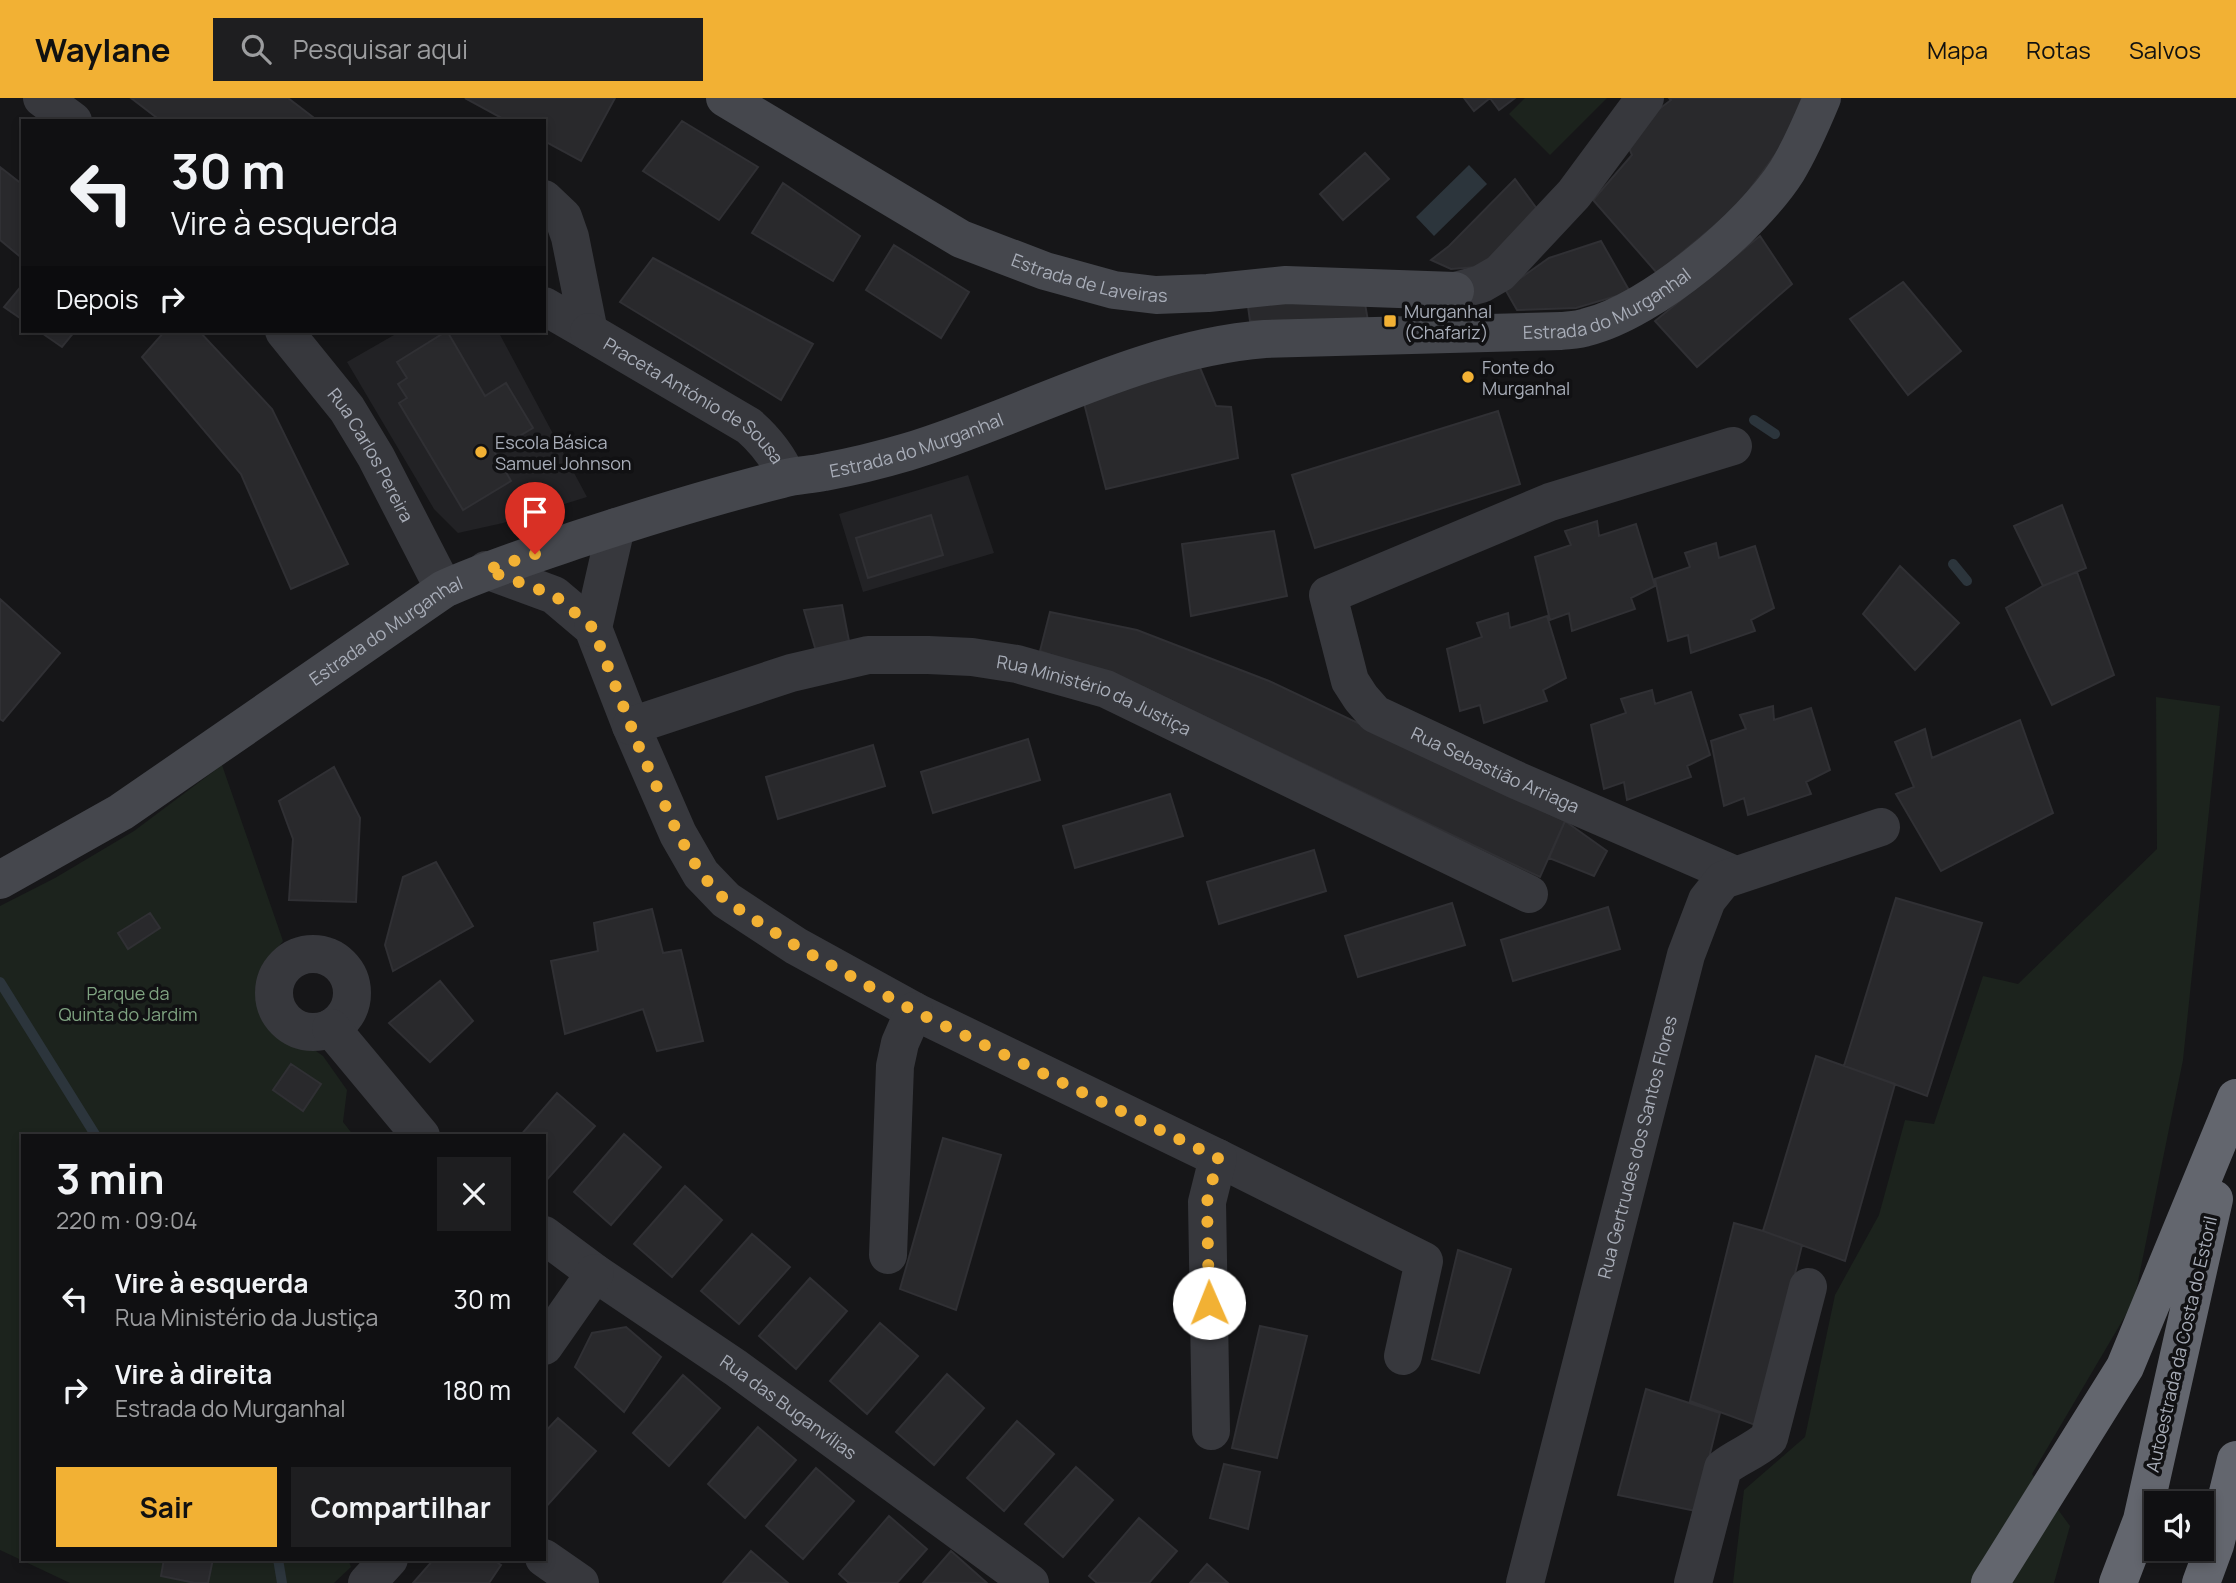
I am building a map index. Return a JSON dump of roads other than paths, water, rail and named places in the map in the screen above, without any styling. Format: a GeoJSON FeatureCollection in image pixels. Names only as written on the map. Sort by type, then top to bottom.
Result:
{"type":"FeatureCollection","features":[{"type":"Feature","properties":{"kind":"highway"},"geometry":{"type":"LineString","coordinates":[[1990,1583],[2125,1367],[2236,1101]]}},
{"type":"Feature","properties":{"kind":"highway","name":"Autoestrada da Costa do Estoril"},"geometry":{"type":"LineString","coordinates":[[2118,1583],[2141,1520],[2236,1101]]}},
{"type":"Feature","properties":{"kind":"highway"},"geometry":{"type":"LineString","coordinates":[[2201,1583],[2215,1545],[2236,1460]]}},
{"type":"Feature","properties":{"kind":"street"},"geometry":{"type":"LineString","coordinates":[[42,98],[70,119]]}},
{"type":"Feature","properties":{"kind":"street","name":"Estrada de Laveiras"},"geometry":{"type":"LineString","coordinates":[[725,98],[961,239],[1045,271],[1114,290],[1157,295],[1286,285],[1455,291]]}},
{"type":"Feature","properties":{"kind":"street"},"geometry":{"type":"LineString","coordinates":[[1458,332],[1455,291],[1481,284],[1500,272],[1574,194],[1645,98]]}},
{"type":"Feature","properties":{"kind":"street","name":"Estrada do Murganhal"},"geometry":{"type":"LineString","coordinates":[[0,880],[121,812],[444,589],[486,570],[703,499],[787,477],[825,472],[907,452],[1106,377],[1230,343],[1265,339],[1526,332],[1588,327],[1629,310],[1686,273],[1751,218],[1787,171],[1822,98]]}},
{"type":"Feature","properties":{"kind":"street","name":"Praceta António de Sousa"},"geometry":{"type":"LineString","coordinates":[[546,201],[564,218],[589,332]]}},
{"type":"Feature","properties":{"kind":"street","name":"Praceta António de Sousa"},"geometry":{"type":"LineString","coordinates":[[546,307],[749,426],[765,440],[779,459],[787,477]]}},
{"type":"Feature","properties":{"kind":"street","name":"Rua Carlos Pereira"},"geometry":{"type":"LineString","coordinates":[[287,333],[347,409],[376,457],[444,589]]}},
{"type":"Feature","properties":{"kind":"street","name":"Rua Sebastião Arriaga"},"geometry":{"type":"LineString","coordinates":[[1733,446],[1550,502],[1328,595],[1350,681],[1376,714],[1514,779],[1735,875]]}},
{"type":"Feature","properties":{"kind":"street"},"geometry":{"type":"LineString","coordinates":[[593,628],[616,527]]}},
{"type":"Feature","properties":{"kind":"street"},"geometry":{"type":"LineString","coordinates":[[486,570],[554,595],[593,628],[631,726],[678,834],[701,874],[726,901],[796,946],[914,1011],[1424,1261],[1403,1356]]}},
{"type":"Feature","properties":{"kind":"street","name":"Rua Ministério da Justiça"},"geometry":{"type":"LineString","coordinates":[[631,726],[791,673],[868,656],[939,656],[1017,664],[1107,689],[1529,894]]}},
{"type":"Feature","properties":{"kind":"street","name":"Rua Gertrudes dos Santos Flores"},"geometry":{"type":"LineString","coordinates":[[1525,1583],[1686,955],[1707,900],[1723,880],[1881,827]]}},
{"type":"Feature","properties":{"kind":"street"},"geometry":{"type":"LineString","coordinates":[[888,1255],[895,1066],[900,1042],[914,1011]]}},
{"type":"Feature","properties":{"kind":"street"},"geometry":{"type":"LineString","coordinates":[[331,1028],[419,1134]]}},
{"type":"Feature","properties":{"kind":"street"},"geometry":{"type":"LineString","coordinates":[[1211,1430],[1207,1202],[1218,1158]]}},
{"type":"Feature","properties":{"kind":"street","name":"Rua das Buganvílias"},"geometry":{"type":"LineString","coordinates":[[546,1236],[595,1273],[736,1368],[1030,1583]]}},
{"type":"Feature","properties":{"kind":"street"},"geometry":{"type":"LineString","coordinates":[[546,1343],[595,1273]]}},
{"type":"Feature","properties":{"kind":"street"},"geometry":{"type":"LineString","coordinates":[[1693,1583],[1723,1468],[1736,1458],[1756,1450],[1769,1438],[1808,1287]]}},
{"type":"Feature","properties":{"kind":"street"},"geometry":{"type":"LineString","coordinates":[[546,1559],[580,1583]]}},
{"type":"Feature","properties":{"kind":"street"},"geometry":{"type":"LineString","coordinates":[[367,1583],[386,1561]]}},
{"type":"Feature","properties":{"kind":"waterway"},"geometry":{"type":"LineString","coordinates":[[1754,420],[1775,434]]}},
{"type":"Feature","properties":{"kind":"waterway"},"geometry":{"type":"LineString","coordinates":[[1953,564],[1967,581]]}},
{"type":"Feature","properties":{"kind":"waterway"},"geometry":{"type":"LineString","coordinates":[[0,982],[95,1134]]}},
{"type":"Feature","properties":{"kind":"waterway"},"geometry":{"type":"LineString","coordinates":[[278,1561],[282,1583]]}},
{"type":"Feature","properties":{"kind":"place","name":"Murganhal (Chafariz)"},"geometry":{"type":"Point","coordinates":[1390,321]}},
{"type":"Feature","properties":{"kind":"place","name":"Fonte do Murganhal"},"geometry":{"type":"Point","coordinates":[1468,377]}},
{"type":"Feature","properties":{"kind":"place","name":"Escola Básica Samuel Johnson"},"geometry":{"type":"Point","coordinates":[481,452]}},
{"type":"Feature","properties":{"kind":"park label","name":"Parque da Quinta do Jardim"},"geometry":{"type":"Point","coordinates":[128,1003]}}]}
